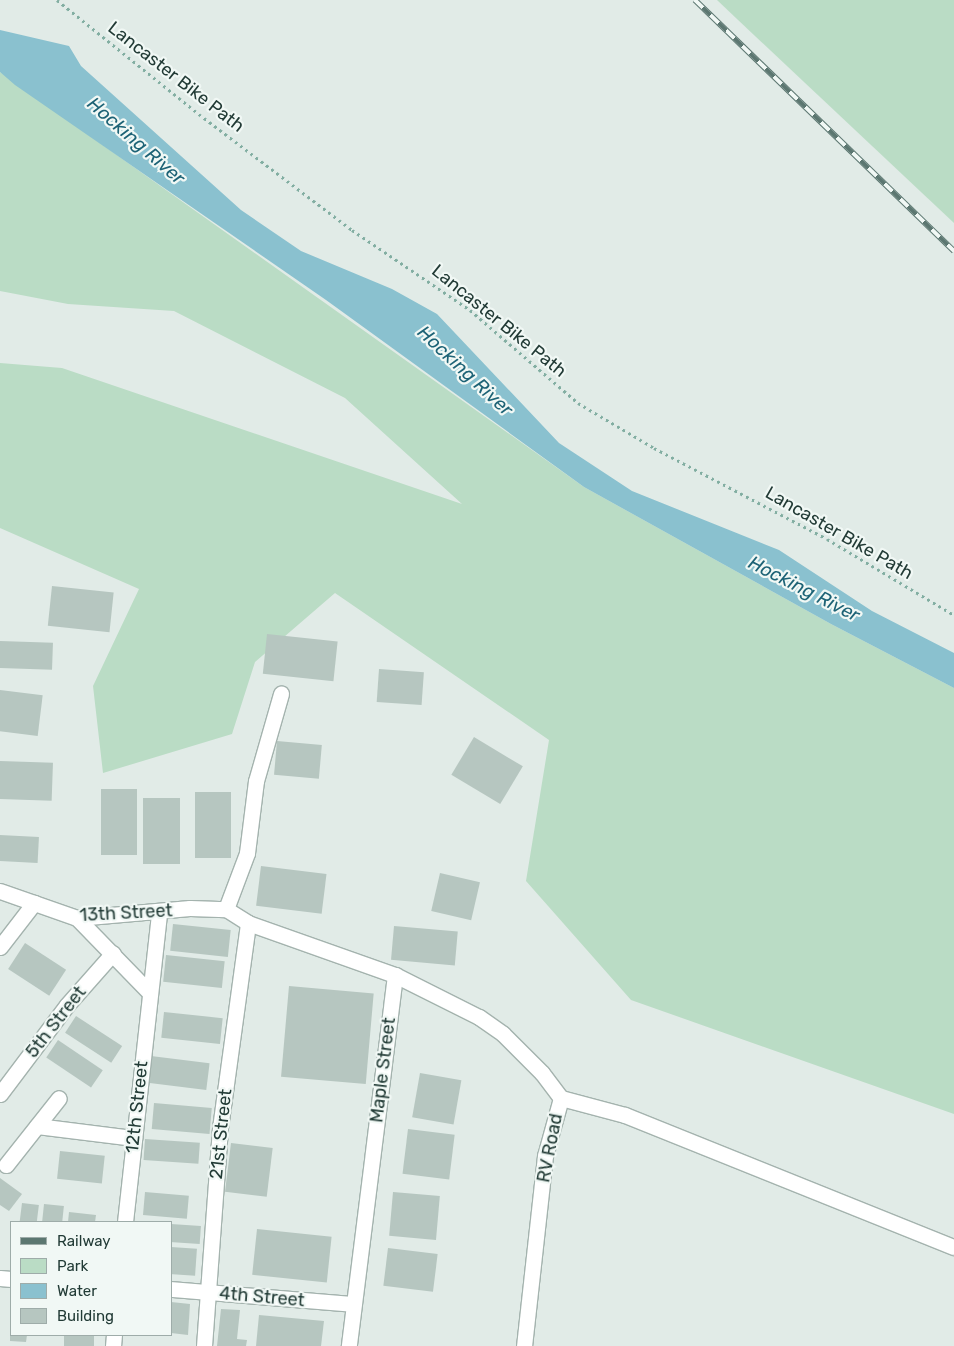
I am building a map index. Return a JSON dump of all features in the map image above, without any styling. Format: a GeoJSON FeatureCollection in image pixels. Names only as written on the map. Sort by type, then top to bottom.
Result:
{"type":"FeatureCollection","features":[{"type":"Feature","properties":{"kind":"lane"},"geometry":{"type":"LineString","coordinates":[[281,694],[256,781],[247,853],[226,909],[248,923],[395,976]]}},
{"type":"Feature","properties":{"kind":"lane","name":"13th Street"},"geometry":{"type":"LineString","coordinates":[[0,891],[77,918],[159,913],[190,908],[226,909]]}},
{"type":"Feature","properties":{"kind":"lane"},"geometry":{"type":"LineString","coordinates":[[0,947],[34,903]]}},
{"type":"Feature","properties":{"kind":"lane","name":"12th Street"},"geometry":{"type":"LineString","coordinates":[[125,1221],[159,913]]}},
{"type":"Feature","properties":{"kind":"lane"},"geometry":{"type":"LineString","coordinates":[[77,918],[149,992]]}},
{"type":"Feature","properties":{"kind":"lane","name":"21st Street"},"geometry":{"type":"LineString","coordinates":[[204,1346],[220,1128],[248,923]]}},
{"type":"Feature","properties":{"kind":"lane","name":"5th Street"},"geometry":{"type":"LineString","coordinates":[[0,1094],[67,1005],[113,953]]}},
{"type":"Feature","properties":{"kind":"lane","name":"RV Road"},"geometry":{"type":"LineString","coordinates":[[395,976],[479,1017],[503,1034],[536,1066],[561,1098],[546,1156],[524,1346]]}},
{"type":"Feature","properties":{"kind":"lane","name":"Maple Street"},"geometry":{"type":"LineString","coordinates":[[349,1346],[395,976]]}},
{"type":"Feature","properties":{"kind":"lane"},"geometry":{"type":"LineString","coordinates":[[6,1165],[59,1098]]}},
{"type":"Feature","properties":{"kind":"lane"},"geometry":{"type":"LineString","coordinates":[[561,1098],[625,1115],[954,1247]]}},
{"type":"Feature","properties":{"kind":"lane"},"geometry":{"type":"LineString","coordinates":[[38,1126],[134,1138]]}},
{"type":"Feature","properties":{"kind":"lane","name":"4th Street"},"geometry":{"type":"LineString","coordinates":[[172,1290],[353,1304]]}},
{"type":"Feature","properties":{"kind":"path","name":"Lancaster Bike Path"},"geometry":{"type":"LineString","coordinates":[[57,0],[204,118],[329,212],[470,310],[578,403],[654,448],[828,539],[954,615]]}},
{"type":"Feature","properties":{"kind":"green space"},"geometry":{"type":"Polygon","coordinates":[[[717,0],[954,0],[954,223],[737,19],[717,0]]]}},
{"type":"Feature","properties":{"kind":"green space"},"geometry":{"type":"Polygon","coordinates":[[[0,72],[584,487],[831,624],[954,688],[954,1114],[631,1000],[526,881],[549,740],[335,593],[255,662],[232,734],[103,773],[93,686],[139,589],[0,528],[0,363],[62,368],[462,504],[345,398],[174,311],[68,304],[0,291],[0,72]]]}},
{"type":"Feature","properties":{"kind":"water","name":"Hocking River"},"geometry":{"type":"Polygon","coordinates":[[[0,30],[69,46],[81,66],[241,210],[301,251],[392,289],[437,314],[559,443],[632,491],[779,550],[872,611],[954,653],[954,688],[831,624],[584,487],[326,300],[15,85],[0,72],[0,30]]]}},
{"type":"Feature","properties":{"kind":"building"},"geometry":{"type":"Polygon","coordinates":[[[52,586],[114,592],[109,632],[48,626],[52,586]]]}},
{"type":"Feature","properties":{"kind":"building"},"geometry":{"type":"Polygon","coordinates":[[[267,634],[338,641],[333,681],[263,674],[267,634]]]}},
{"type":"Feature","properties":{"kind":"building"},"geometry":{"type":"Polygon","coordinates":[[[0,641],[53,643],[52,670],[0,668],[0,641]]]}},
{"type":"Feature","properties":{"kind":"building"},"geometry":{"type":"Polygon","coordinates":[[[379,669],[424,672],[422,705],[377,702],[379,669]]]}},
{"type":"Feature","properties":{"kind":"building"},"geometry":{"type":"Polygon","coordinates":[[[0,690],[43,695],[38,736],[0,731],[0,690]]]}},
{"type":"Feature","properties":{"kind":"building"},"geometry":{"type":"Polygon","coordinates":[[[474,737],[523,766],[500,804],[451,775],[474,737]]]}},
{"type":"Feature","properties":{"kind":"building"},"geometry":{"type":"Polygon","coordinates":[[[277,741],[322,745],[319,779],[274,775],[277,741]]]}},
{"type":"Feature","properties":{"kind":"building"},"geometry":{"type":"Polygon","coordinates":[[[0,761],[53,763],[52,801],[0,799],[0,761]]]}},
{"type":"Feature","properties":{"kind":"building"},"geometry":{"type":"Polygon","coordinates":[[[101,789],[137,789],[137,855],[101,855],[101,789]]]}},
{"type":"Feature","properties":{"kind":"building"},"geometry":{"type":"Polygon","coordinates":[[[195,792],[231,792],[231,858],[195,858],[195,792]]]}},
{"type":"Feature","properties":{"kind":"building"},"geometry":{"type":"Polygon","coordinates":[[[143,798],[180,798],[180,864],[143,864],[143,798]]]}},
{"type":"Feature","properties":{"kind":"building"},"geometry":{"type":"Polygon","coordinates":[[[0,835],[39,837],[38,863],[0,861],[0,835]]]}},
{"type":"Feature","properties":{"kind":"building"},"geometry":{"type":"Polygon","coordinates":[[[261,866],[327,874],[322,914],[256,906],[261,866]]]}},
{"type":"Feature","properties":{"kind":"building"},"geometry":{"type":"Polygon","coordinates":[[[440,873],[480,882],[471,920],[431,911],[440,873]]]}},
{"type":"Feature","properties":{"kind":"building"},"geometry":{"type":"Polygon","coordinates":[[[173,924],[231,930],[228,957],[170,951],[173,924]]]}},
{"type":"Feature","properties":{"kind":"building"},"geometry":{"type":"Polygon","coordinates":[[[394,926],[458,932],[455,965],[391,960],[394,926]]]}},
{"type":"Feature","properties":{"kind":"building"},"geometry":{"type":"Polygon","coordinates":[[[25,943],[66,970],[49,996],[8,969],[25,943]]]}},
{"type":"Feature","properties":{"kind":"building"},"geometry":{"type":"Polygon","coordinates":[[[166,955],[225,961],[222,988],[163,982],[166,955]]]}},
{"type":"Feature","properties":{"kind":"building"},"geometry":{"type":"Polygon","coordinates":[[[289,986],[374,993],[366,1084],[281,1077],[289,986]]]}},
{"type":"Feature","properties":{"kind":"building"},"geometry":{"type":"Polygon","coordinates":[[[164,1012],[223,1018],[220,1044],[161,1038],[164,1012]]]}},
{"type":"Feature","properties":{"kind":"building"},"geometry":{"type":"Polygon","coordinates":[[[76,1016],[122,1046],[111,1063],[65,1033],[76,1016]]]}},
{"type":"Feature","properties":{"kind":"building"},"geometry":{"type":"Polygon","coordinates":[[[58,1040],[103,1070],[91,1088],[46,1057],[58,1040]]]}},
{"type":"Feature","properties":{"kind":"building"},"geometry":{"type":"Polygon","coordinates":[[[151,1056],[210,1063],[206,1090],[148,1083],[151,1056]]]}},
{"type":"Feature","properties":{"kind":"building"},"geometry":{"type":"Polygon","coordinates":[[[420,1073],[461,1080],[454,1125],[412,1117],[420,1073]]]}},
{"type":"Feature","properties":{"kind":"building"},"geometry":{"type":"Polygon","coordinates":[[[154,1103],[212,1108],[210,1134],[152,1129],[154,1103]]]}},
{"type":"Feature","properties":{"kind":"building"},"geometry":{"type":"Polygon","coordinates":[[[408,1129],[455,1135],[449,1179],[403,1174],[408,1129]]]}},
{"type":"Feature","properties":{"kind":"building"},"geometry":{"type":"Polygon","coordinates":[[[145,1139],[200,1143],[198,1164],[144,1160],[145,1139]]]}},
{"type":"Feature","properties":{"kind":"building"},"geometry":{"type":"Polygon","coordinates":[[[231,1143],[273,1148],[267,1197],[225,1192],[231,1143]]]}},
{"type":"Feature","properties":{"kind":"building"},"geometry":{"type":"Polygon","coordinates":[[[60,1151],[105,1156],[102,1184],[57,1179],[60,1151]]]}},
{"type":"Feature","properties":{"kind":"building"},"geometry":{"type":"Polygon","coordinates":[[[0,1178],[22,1194],[9,1211],[0,1205],[0,1178]]]}},
{"type":"Feature","properties":{"kind":"building"},"geometry":{"type":"Polygon","coordinates":[[[145,1192],[189,1196],[187,1219],[143,1215],[145,1192]]]}},
{"type":"Feature","properties":{"kind":"building"},"geometry":{"type":"Polygon","coordinates":[[[393,1192],[440,1196],[436,1240],[389,1236],[393,1192]]]}},
{"type":"Feature","properties":{"kind":"building"},"geometry":{"type":"Polygon","coordinates":[[[22,1203],[39,1205],[37,1221],[20,1221],[22,1203]]]}},
{"type":"Feature","properties":{"kind":"building"},"geometry":{"type":"Polygon","coordinates":[[[44,1204],[64,1206],[62,1221],[42,1221],[44,1204]]]}},
{"type":"Feature","properties":{"kind":"building"},"geometry":{"type":"Polygon","coordinates":[[[69,1212],[96,1215],[95,1221],[68,1221],[69,1212]]]}},
{"type":"Feature","properties":{"kind":"building"},"geometry":{"type":"Polygon","coordinates":[[[172,1224],[201,1226],[200,1244],[172,1242],[172,1224]]]}},
{"type":"Feature","properties":{"kind":"building"},"geometry":{"type":"Polygon","coordinates":[[[257,1229],[332,1237],[327,1283],[252,1275],[257,1229]]]}},
{"type":"Feature","properties":{"kind":"building"},"geometry":{"type":"Polygon","coordinates":[[[172,1247],[197,1249],[195,1276],[172,1274],[172,1247]]]}},
{"type":"Feature","properties":{"kind":"building"},"geometry":{"type":"Polygon","coordinates":[[[388,1248],[438,1254],[433,1292],[383,1286],[388,1248]]]}},
{"type":"Feature","properties":{"kind":"building"},"geometry":{"type":"Polygon","coordinates":[[[172,1302],[190,1304],[188,1335],[172,1333],[172,1302]]]}},
{"type":"Feature","properties":{"kind":"building"},"geometry":{"type":"Polygon","coordinates":[[[221,1309],[240,1310],[237,1339],[247,1340],[246,1346],[217,1346],[221,1309]]]}},
{"type":"Feature","properties":{"kind":"building"},"geometry":{"type":"Polygon","coordinates":[[[259,1315],[324,1321],[321,1346],[256,1346],[259,1315]]]}},
{"type":"Feature","properties":{"kind":"building"},"geometry":{"type":"Polygon","coordinates":[[[10,1336],[27,1336],[26,1342],[10,1341],[10,1336]]]}},
{"type":"Feature","properties":{"kind":"building"},"geometry":{"type":"Polygon","coordinates":[[[64,1336],[94,1336],[94,1346],[64,1346],[64,1336]]]}},
{"type":"Feature","properties":{"kind":"railway"},"geometry":{"type":"LineString","coordinates":[[695,0],[954,251]]}}]}
